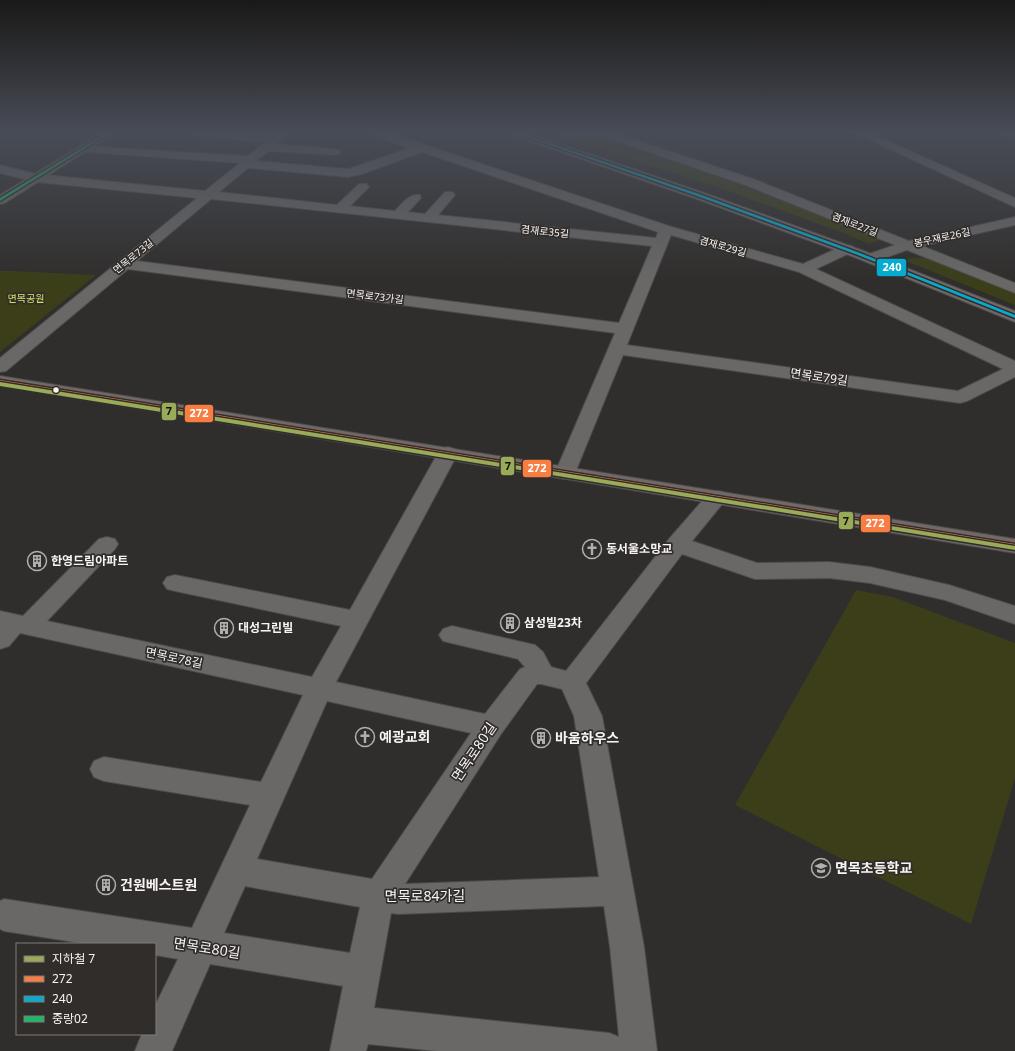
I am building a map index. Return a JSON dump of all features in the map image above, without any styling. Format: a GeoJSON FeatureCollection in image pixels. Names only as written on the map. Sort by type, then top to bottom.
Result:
{"type":"FeatureCollection","features":[{"type":"Feature","properties":{"kind":"main road"},"geometry":{"type":"LineString","coordinates":[[0,200],[29,182]]}},
{"type":"Feature","properties":{"kind":"main road"},"geometry":{"type":"LineString","coordinates":[[659,182],[871,258],[1015,317]]}},
{"type":"Feature","properties":{"kind":"main road"},"geometry":{"type":"LineString","coordinates":[[0,381],[1015,546]]}},
{"type":"Feature","properties":{"kind":"street","name":"겸재로35길"},"geometry":{"type":"LineString","coordinates":[[77,182],[429,218],[664,236]]}},
{"type":"Feature","properties":{"kind":"street","name":"면목로73길"},"geometry":{"type":"LineString","coordinates":[[0,367],[224,182]]}},
{"type":"Feature","properties":{"kind":"street","name":"겸재로29길"},"geometry":{"type":"LineString","coordinates":[[521,182],[664,236],[804,269],[1015,369]]}},
{"type":"Feature","properties":{"kind":"street"},"geometry":{"type":"LineString","coordinates":[[553,182],[650,214]]}},
{"type":"Feature","properties":{"kind":"street","name":"겸재로27길"},"geometry":{"type":"LineString","coordinates":[[749,182],[1015,288]]}},
{"type":"Feature","properties":{"kind":"street"},"geometry":{"type":"LineString","coordinates":[[968,182],[1015,203]]}},
{"type":"Feature","properties":{"kind":"street"},"geometry":{"type":"LineString","coordinates":[[340,209],[363,187]]}},
{"type":"Feature","properties":{"kind":"street"},"geometry":{"type":"LineString","coordinates":[[429,218],[449,195]]}},
{"type":"Feature","properties":{"kind":"street"},"geometry":{"type":"LineString","coordinates":[[398,215],[415,198]]}},
{"type":"Feature","properties":{"kind":"street","name":"봉우재로26길"},"geometry":{"type":"LineString","coordinates":[[871,258],[908,245],[1015,221]]}},
{"type":"Feature","properties":{"kind":"street"},"geometry":{"type":"LineString","coordinates":[[565,473],[664,236]]}},
{"type":"Feature","properties":{"kind":"street"},"geometry":{"type":"LineString","coordinates":[[804,269],[847,249]]}},
{"type":"Feature","properties":{"kind":"street","name":"면목로73가길"},"geometry":{"type":"LineString","coordinates":[[124,264],[626,329]]}},
{"type":"Feature","properties":{"kind":"street","name":"면목로79길"},"geometry":{"type":"LineString","coordinates":[[617,349],[960,397],[1015,369]]}},
{"type":"Feature","properties":{"kind":"street"},"geometry":{"type":"LineString","coordinates":[[153,1051],[318,689],[448,453]]}},
{"type":"Feature","properties":{"kind":"street"},"geometry":{"type":"LineString","coordinates":[[572,682],[677,544],[717,497]]}},
{"type":"Feature","properties":{"kind":"street","name":"면목로78길"},"geometry":{"type":"LineString","coordinates":[[11,627],[107,544]]}},
{"type":"Feature","properties":{"kind":"street"},"geometry":{"type":"LineString","coordinates":[[677,544],[755,571],[829,570],[870,575],[950,593],[1015,615]]}},
{"type":"Feature","properties":{"kind":"street"},"geometry":{"type":"LineString","coordinates":[[175,583],[356,620]]}},
{"type":"Feature","properties":{"kind":"street","name":"면목로78길"},"geometry":{"type":"LineString","coordinates":[[11,627],[318,689],[491,726]]}},
{"type":"Feature","properties":{"kind":"street"},"geometry":{"type":"LineString","coordinates":[[452,635],[526,652],[534,660],[541,674],[572,682]]}},
{"type":"Feature","properties":{"kind":"street","name":"면목로80길"},"geometry":{"type":"LineString","coordinates":[[351,1038],[377,903],[380,896],[491,726],[525,679],[532,674],[541,674]]}},
{"type":"Feature","properties":{"kind":"street"},"geometry":{"type":"LineString","coordinates":[[572,682],[588,716],[630,964],[639,1051]]}},
{"type":"Feature","properties":{"kind":"street"},"geometry":{"type":"LineString","coordinates":[[104,769],[270,796]]}},
{"type":"Feature","properties":{"kind":"street","name":"면목로84가길"},"geometry":{"type":"LineString","coordinates":[[235,870],[380,896],[409,899],[617,892]]}},
{"type":"Feature","properties":{"kind":"street","name":"면목로80길"},"geometry":{"type":"LineString","coordinates":[[4,915],[364,972]]}},
{"type":"Feature","properties":{"kind":"street"},"geometry":{"type":"LineString","coordinates":[[351,1038],[609,1051]]}},
{"type":"Feature","properties":{"kind":"green space"},"geometry":{"type":"Polygon","coordinates":[[[701,182],[732,182],[882,239],[869,244],[846,234],[701,182]]]}},
{"type":"Feature","properties":{"kind":"green space"},"geometry":{"type":"Polygon","coordinates":[[[931,257],[1015,292],[1015,305],[901,259],[931,257]]]}},
{"type":"Feature","properties":{"kind":"green space","name":"면목공원"},"geometry":{"type":"Polygon","coordinates":[[[0,271],[12,271],[96,275],[0,352],[0,271]]]}},
{"type":"Feature","properties":{"kind":"green space"},"geometry":{"type":"Polygon","coordinates":[[[856,590],[893,597],[1015,643],[1015,778],[971,924],[735,805],[856,590]]]}},
{"type":"Feature","properties":{"kind":"metro line","name":"7"},"geometry":{"type":"LineString","coordinates":[[0,384],[1015,548]]}},
{"type":"Feature","properties":{"kind":"transit line","name":"중랑02"},"geometry":{"type":"LineString","coordinates":[[0,200],[29,182]]}},
{"type":"Feature","properties":{"kind":"transit line","name":"240"},"geometry":{"type":"LineString","coordinates":[[660,182],[859,254],[1015,317]]}},
{"type":"Feature","properties":{"kind":"transit line","name":"272"},"geometry":{"type":"LineString","coordinates":[[0,381],[1015,546]]}},
{"type":"Feature","properties":{"kind":"place","name":"동서울소망교"},"geometry":{"type":"Point","coordinates":[592,549]}},
{"type":"Feature","properties":{"kind":"place","name":"한영드림아파트"},"geometry":{"type":"Point","coordinates":[37,561]}},
{"type":"Feature","properties":{"kind":"place","name":"삼성빌23차"},"geometry":{"type":"Point","coordinates":[510,623]}},
{"type":"Feature","properties":{"kind":"place","name":"대성그린빌"},"geometry":{"type":"Point","coordinates":[224,628]}},
{"type":"Feature","properties":{"kind":"place","name":"예광교회"},"geometry":{"type":"Point","coordinates":[365,737]}},
{"type":"Feature","properties":{"kind":"place","name":"바움하우스"},"geometry":{"type":"Point","coordinates":[541,738]}},
{"type":"Feature","properties":{"kind":"place","name":"면목초등학교"},"geometry":{"type":"Point","coordinates":[821,868]}},
{"type":"Feature","properties":{"kind":"place","name":"건원베스트원"},"geometry":{"type":"Point","coordinates":[106,885]}}]}
